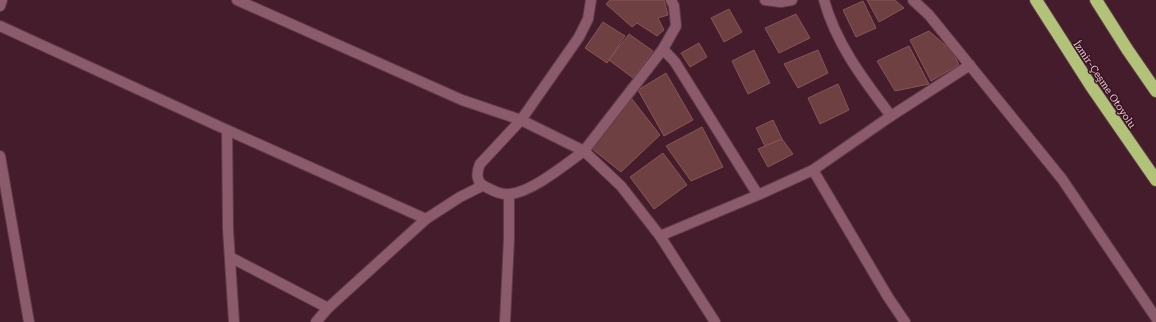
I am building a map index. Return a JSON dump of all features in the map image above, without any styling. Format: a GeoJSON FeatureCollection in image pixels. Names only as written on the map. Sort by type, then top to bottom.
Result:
{"type":"FeatureCollection","features":[{"type":"Feature","properties":{"kind":"highway","name":"İzmir-Çeşme Otoyolu"},"geometry":{"type":"LineString","coordinates":[[1036,0],[1091,86],[1156,180]]}},
{"type":"Feature","properties":{"kind":"highway"},"geometry":{"type":"LineString","coordinates":[[1096,0],[1156,91]]}},
{"type":"Feature","properties":{"kind":"street"},"geometry":{"type":"LineString","coordinates":[[0,6],[2,0]]}},
{"type":"Feature","properties":{"kind":"street"},"geometry":{"type":"LineString","coordinates":[[238,0],[462,100],[522,120],[584,151],[621,186],[660,236],[710,320]]}},
{"type":"Feature","properties":{"kind":"street"},"geometry":{"type":"LineString","coordinates":[[591,0],[588,19],[579,37],[522,120],[480,164],[477,176],[482,186],[499,194],[509,195],[520,192],[533,186],[584,151],[663,49],[676,26],[674,6],[671,0]]}},
{"type":"Feature","properties":{"kind":"street"},"geometry":{"type":"LineString","coordinates":[[766,0],[781,2],[792,0]]}},
{"type":"Feature","properties":{"kind":"street"},"geometry":{"type":"LineString","coordinates":[[824,0],[842,45],[856,68],[891,116]]}},
{"type":"Feature","properties":{"kind":"street"},"geometry":{"type":"LineString","coordinates":[[914,0],[929,15],[1062,179],[1156,318]]}},
{"type":"Feature","properties":{"kind":"street"},"geometry":{"type":"LineString","coordinates":[[0,26],[426,219]]}},
{"type":"Feature","properties":{"kind":"street"},"geometry":{"type":"LineString","coordinates":[[663,49],[675,62],[758,196]]}},
{"type":"Feature","properties":{"kind":"street"},"geometry":{"type":"LineString","coordinates":[[660,236],[758,196],[813,170],[891,116],[970,65]]}},
{"type":"Feature","properties":{"kind":"street"},"geometry":{"type":"LineString","coordinates":[[227,130],[228,229],[234,322]]}},
{"type":"Feature","properties":{"kind":"street"},"geometry":{"type":"LineString","coordinates":[[0,156],[29,322]]}},
{"type":"Feature","properties":{"kind":"street"},"geometry":{"type":"LineString","coordinates":[[813,170],[904,322]]}},
{"type":"Feature","properties":{"kind":"street"},"geometry":{"type":"LineString","coordinates":[[316,322],[328,308],[426,219],[460,197],[482,186]]}},
{"type":"Feature","properties":{"kind":"street"},"geometry":{"type":"LineString","coordinates":[[505,322],[509,239],[509,195]]}},
{"type":"Feature","properties":{"kind":"street"},"geometry":{"type":"LineString","coordinates":[[230,257],[328,308]]}},
{"type":"Feature","properties":{"kind":"building"},"geometry":{"type":"Polygon","coordinates":[[[610,0],[664,0],[668,15],[658,18],[664,30],[657,36],[637,23],[632,27],[606,4],[610,0]]]}},
{"type":"Feature","properties":{"kind":"building"},"geometry":{"type":"Polygon","coordinates":[[[867,0],[895,0],[904,8],[879,22],[867,0]]]}},
{"type":"Feature","properties":{"kind":"building"},"geometry":{"type":"Polygon","coordinates":[[[863,1],[876,28],[856,37],[843,10],[863,1]]]}},
{"type":"Feature","properties":{"kind":"building"},"geometry":{"type":"Polygon","coordinates":[[[729,9],[742,32],[724,42],[711,18],[729,9]]]}},
{"type":"Feature","properties":{"kind":"building"},"geometry":{"type":"Polygon","coordinates":[[[796,14],[810,38],[779,53],[765,28],[796,14]]]}},
{"type":"Feature","properties":{"kind":"building"},"geometry":{"type":"Polygon","coordinates":[[[603,22],[625,36],[607,63],[585,48],[603,22]]]}},
{"type":"Feature","properties":{"kind":"building"},"geometry":{"type":"Polygon","coordinates":[[[929,31],[953,52],[959,65],[931,81],[910,40],[929,31]]]}},
{"type":"Feature","properties":{"kind":"building"},"geometry":{"type":"Polygon","coordinates":[[[629,34],[653,51],[633,78],[609,60],[629,34]]]}},
{"type":"Feature","properties":{"kind":"building"},"geometry":{"type":"Polygon","coordinates":[[[699,43],[707,57],[690,67],[681,53],[699,43]]]}},
{"type":"Feature","properties":{"kind":"building"},"geometry":{"type":"Polygon","coordinates":[[[909,46],[929,84],[895,91],[877,61],[909,46]]]}},
{"type":"Feature","properties":{"kind":"building"},"geometry":{"type":"Polygon","coordinates":[[[754,50],[770,83],[748,94],[732,61],[754,50]]]}},
{"type":"Feature","properties":{"kind":"building"},"geometry":{"type":"Polygon","coordinates":[[[818,50],[828,73],[798,88],[784,64],[818,50]]]}},
{"type":"Feature","properties":{"kind":"building"},"geometry":{"type":"Polygon","coordinates":[[[666,73],[693,120],[664,136],[638,90],[666,73]]]}},
{"type":"Feature","properties":{"kind":"building"},"geometry":{"type":"Polygon","coordinates":[[[838,84],[849,110],[820,124],[808,98],[838,84]]]}},
{"type":"Feature","properties":{"kind":"building"},"geometry":{"type":"Polygon","coordinates":[[[632,99],[660,135],[621,172],[591,148],[632,99]]]}},
{"type":"Feature","properties":{"kind":"building"},"geometry":{"type":"Polygon","coordinates":[[[773,120],[782,139],[765,146],[756,128],[773,120]]]}},
{"type":"Feature","properties":{"kind":"building"},"geometry":{"type":"Polygon","coordinates":[[[702,127],[723,167],[691,181],[666,146],[702,127]]]}},
{"type":"Feature","properties":{"kind":"building"},"geometry":{"type":"Polygon","coordinates":[[[782,139],[793,154],[768,167],[758,149],[782,139]]]}},
{"type":"Feature","properties":{"kind":"building"},"geometry":{"type":"Polygon","coordinates":[[[663,153],[687,185],[654,209],[630,177],[663,153]]]}}]}
